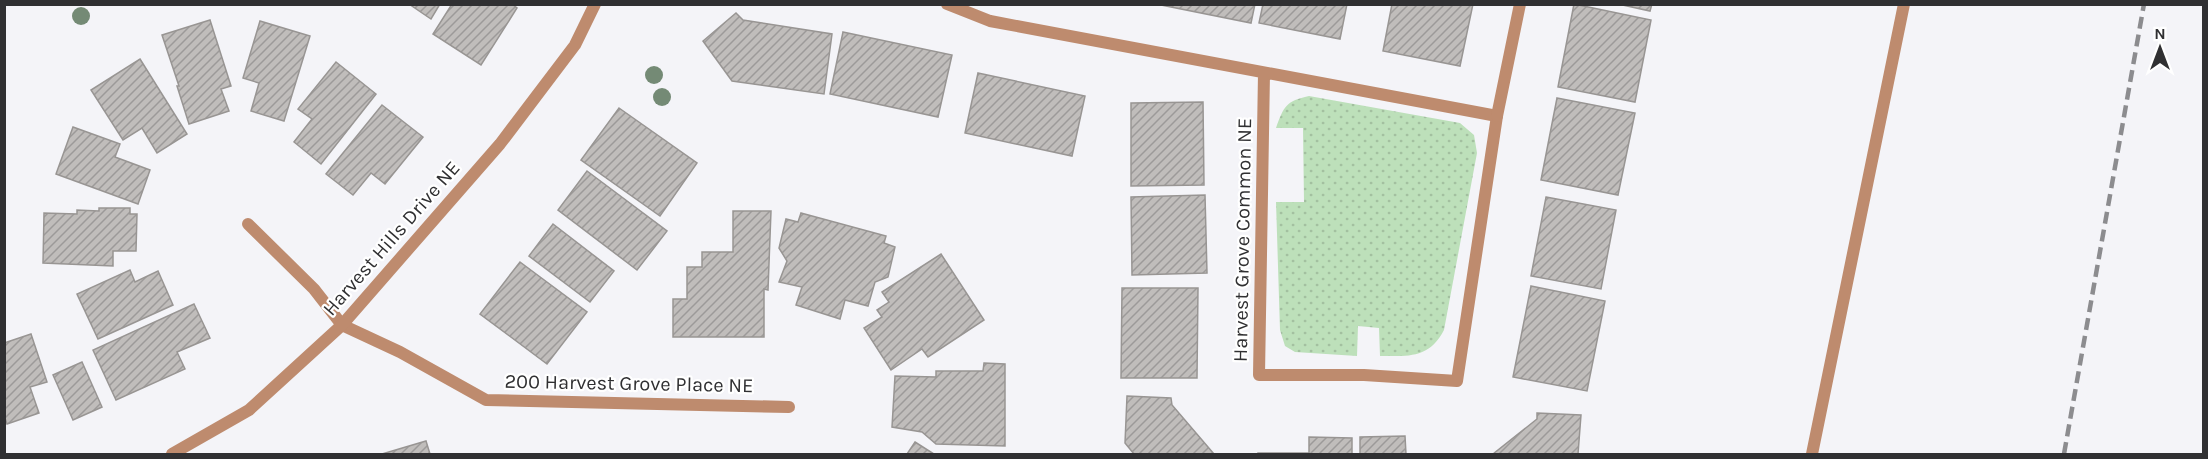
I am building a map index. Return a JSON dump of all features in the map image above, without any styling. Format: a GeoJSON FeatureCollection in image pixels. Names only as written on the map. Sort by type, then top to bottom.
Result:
{"type":"FeatureCollection","features":[{"type":"Feature","properties":{"kind":"street","name":"Harvest Hills Drive NE"},"geometry":{"type":"LineString","coordinates":[[172,454],[249,410],[342,325],[500,144],[574,45],[595,4]]}},
{"type":"Feature","properties":{"kind":"street"},"geometry":{"type":"LineString","coordinates":[[947,4],[990,21],[1497,116]]}},
{"type":"Feature","properties":{"kind":"street","name":"Harvest Grove Common NE"},"geometry":{"type":"LineString","coordinates":[[1264,73],[1260,375],[1364,375],[1457,381],[1497,116],[1520,4]]}},
{"type":"Feature","properties":{"kind":"street"},"geometry":{"type":"LineString","coordinates":[[1812,454],[1904,4]]}},
{"type":"Feature","properties":{"kind":"street"},"geometry":{"type":"LineString","coordinates":[[248,224],[314,289],[342,325]]}},
{"type":"Feature","properties":{"kind":"street","name":"200 Harvest Grove Place NE"},"geometry":{"type":"LineString","coordinates":[[342,325],[400,352],[486,400],[789,407]]}},
{"type":"Feature","properties":{"kind":"green space"},"geometry":{"type":"Polygon","coordinates":[[[1309,96],[1460,123],[1474,135],[1477,153],[1444,330],[1432,346],[1425,351],[1409,355],[1380,356],[1379,328],[1358,326],[1357,356],[1295,352],[1285,346],[1280,330],[1276,202],[1304,202],[1303,128],[1276,128],[1287,106],[1295,100],[1309,96]]]}},
{"type":"Feature","properties":{"kind":"building"},"geometry":{"type":"Polygon","coordinates":[[[409,4],[440,4],[431,19],[409,4]]]}},
{"type":"Feature","properties":{"kind":"building"},"geometry":{"type":"Polygon","coordinates":[[[452,4],[512,4],[517,8],[481,65],[433,34],[452,4]]]}},
{"type":"Feature","properties":{"kind":"building"},"geometry":{"type":"Polygon","coordinates":[[[1156,4],[1255,4],[1251,23],[1156,4]]]}},
{"type":"Feature","properties":{"kind":"building"},"geometry":{"type":"Polygon","coordinates":[[[1263,4],[1347,4],[1340,39],[1259,23],[1263,4]]]}},
{"type":"Feature","properties":{"kind":"building"},"geometry":{"type":"Polygon","coordinates":[[[1392,4],[1473,4],[1460,66],[1383,51],[1392,4]]]}},
{"type":"Feature","properties":{"kind":"building"},"geometry":{"type":"Polygon","coordinates":[[[1574,4],[1651,20],[1635,102],[1558,87],[1574,4]]]}},
{"type":"Feature","properties":{"kind":"building"},"geometry":{"type":"Polygon","coordinates":[[[1618,4],[1652,4],[1650,11],[1618,4]]]}},
{"type":"Feature","properties":{"kind":"building"},"geometry":{"type":"Polygon","coordinates":[[[736,13],[743,20],[832,34],[824,94],[732,81],[703,41],[736,13]]]}},
{"type":"Feature","properties":{"kind":"building"},"geometry":{"type":"Polygon","coordinates":[[[210,20],[231,86],[221,89],[229,111],[189,124],[162,35],[210,20]]]}},
{"type":"Feature","properties":{"kind":"building"},"geometry":{"type":"Polygon","coordinates":[[[260,21],[310,36],[284,121],[251,111],[259,83],[243,78],[260,21]]]}},
{"type":"Feature","properties":{"kind":"building"},"geometry":{"type":"Polygon","coordinates":[[[843,32],[952,55],[938,117],[830,94],[843,32]]]}},
{"type":"Feature","properties":{"kind":"building"},"geometry":{"type":"Polygon","coordinates":[[[140,59],[187,134],[157,153],[142,128],[123,140],[91,90],[140,59]]]}},
{"type":"Feature","properties":{"kind":"building"},"geometry":{"type":"Polygon","coordinates":[[[336,62],[376,94],[321,164],[294,142],[312,119],[298,109],[336,62]]]}},
{"type":"Feature","properties":{"kind":"building"},"geometry":{"type":"Polygon","coordinates":[[[978,73],[1085,96],[1072,156],[965,133],[978,73]]]}},
{"type":"Feature","properties":{"kind":"building"},"geometry":{"type":"Polygon","coordinates":[[[1557,98],[1635,113],[1618,195],[1541,180],[1557,98]]]}},
{"type":"Feature","properties":{"kind":"building"},"geometry":{"type":"Polygon","coordinates":[[[1203,102],[1204,185],[1131,186],[1131,103],[1203,102]]]}},
{"type":"Feature","properties":{"kind":"building"},"geometry":{"type":"Polygon","coordinates":[[[382,105],[423,137],[385,184],[371,173],[353,195],[326,174],[382,105]]]}},
{"type":"Feature","properties":{"kind":"building"},"geometry":{"type":"Polygon","coordinates":[[[619,108],[697,163],[660,216],[581,160],[619,108]]]}},
{"type":"Feature","properties":{"kind":"building"},"geometry":{"type":"Polygon","coordinates":[[[73,127],[120,144],[115,157],[150,170],[138,204],[56,174],[73,127]]]}},
{"type":"Feature","properties":{"kind":"building"},"geometry":{"type":"Polygon","coordinates":[[[587,171],[667,231],[637,270],[558,210],[587,171]]]}},
{"type":"Feature","properties":{"kind":"building"},"geometry":{"type":"Polygon","coordinates":[[[1205,195],[1207,273],[1132,275],[1131,197],[1205,195]]]}},
{"type":"Feature","properties":{"kind":"building"},"geometry":{"type":"Polygon","coordinates":[[[1546,197],[1616,210],[1601,289],[1531,276],[1546,197]]]}},
{"type":"Feature","properties":{"kind":"building"},"geometry":{"type":"Polygon","coordinates":[[[99,208],[130,208],[130,214],[137,214],[136,251],[113,251],[113,266],[43,263],[44,213],[77,214],[77,210],[99,211],[99,208]]]}},
{"type":"Feature","properties":{"kind":"building"},"geometry":{"type":"Polygon","coordinates":[[[733,211],[771,211],[768,290],[764,289],[764,337],[673,337],[673,299],[687,299],[687,267],[702,267],[702,252],[733,252],[733,211]]]}},
{"type":"Feature","properties":{"kind":"building"},"geometry":{"type":"Polygon","coordinates":[[[801,213],[886,236],[884,243],[895,247],[888,277],[875,282],[868,306],[845,300],[840,319],[796,305],[802,287],[779,282],[787,261],[779,248],[786,219],[798,222],[801,213]]]}},
{"type":"Feature","properties":{"kind":"building"},"geometry":{"type":"Polygon","coordinates":[[[553,224],[614,271],[590,302],[529,256],[553,224]]]}},
{"type":"Feature","properties":{"kind":"building"},"geometry":{"type":"Polygon","coordinates":[[[941,254],[984,320],[928,357],[922,349],[891,370],[864,328],[882,317],[877,310],[889,302],[882,292],[941,254]]]}},
{"type":"Feature","properties":{"kind":"building"},"geometry":{"type":"Polygon","coordinates":[[[520,262],[587,312],[547,364],[480,314],[520,262]]]}},
{"type":"Feature","properties":{"kind":"building"},"geometry":{"type":"Polygon","coordinates":[[[130,270],[135,282],[158,271],[173,305],[98,339],[77,294],[130,270]]]}},
{"type":"Feature","properties":{"kind":"building"},"geometry":{"type":"Polygon","coordinates":[[[1531,286],[1605,301],[1587,391],[1513,377],[1531,286]]]}},
{"type":"Feature","properties":{"kind":"building"},"geometry":{"type":"Polygon","coordinates":[[[1122,288],[1198,288],[1197,378],[1121,378],[1122,288]]]}},
{"type":"Feature","properties":{"kind":"building"},"geometry":{"type":"Polygon","coordinates":[[[194,304],[210,338],[177,352],[185,369],[116,400],[93,350],[194,304]]]}},
{"type":"Feature","properties":{"kind":"building"},"geometry":{"type":"Polygon","coordinates":[[[31,334],[47,382],[30,387],[39,413],[7,424],[4,415],[4,343],[31,334]]]}},
{"type":"Feature","properties":{"kind":"building"},"geometry":{"type":"Polygon","coordinates":[[[82,362],[102,407],[73,420],[53,375],[82,362]]]}},
{"type":"Feature","properties":{"kind":"building"},"geometry":{"type":"Polygon","coordinates":[[[984,363],[1005,364],[1005,446],[936,444],[922,432],[892,427],[895,376],[936,377],[936,371],[983,371],[984,363]]]}},
{"type":"Feature","properties":{"kind":"building"},"geometry":{"type":"Polygon","coordinates":[[[1127,396],[1171,398],[1172,405],[1214,454],[1134,454],[1125,443],[1127,396]]]}},
{"type":"Feature","properties":{"kind":"building"},"geometry":{"type":"Polygon","coordinates":[[[1537,413],[1581,415],[1578,454],[1493,454],[1537,419],[1537,413]]]}},
{"type":"Feature","properties":{"kind":"building"},"geometry":{"type":"Polygon","coordinates":[[[1405,436],[1406,454],[1360,454],[1360,437],[1405,436]]]}},
{"type":"Feature","properties":{"kind":"building"},"geometry":{"type":"Polygon","coordinates":[[[1309,437],[1352,438],[1352,454],[1258,454],[1309,453],[1309,437]]]}},
{"type":"Feature","properties":{"kind":"building"},"geometry":{"type":"Polygon","coordinates":[[[426,441],[430,454],[382,454],[426,441]]]}},
{"type":"Feature","properties":{"kind":"building"},"geometry":{"type":"Polygon","coordinates":[[[915,442],[934,454],[907,454],[915,442]]]}},
{"type":"Feature","properties":{"kind":"railway"},"geometry":{"type":"LineString","coordinates":[[2064,454],[2144,4]]}}]}
